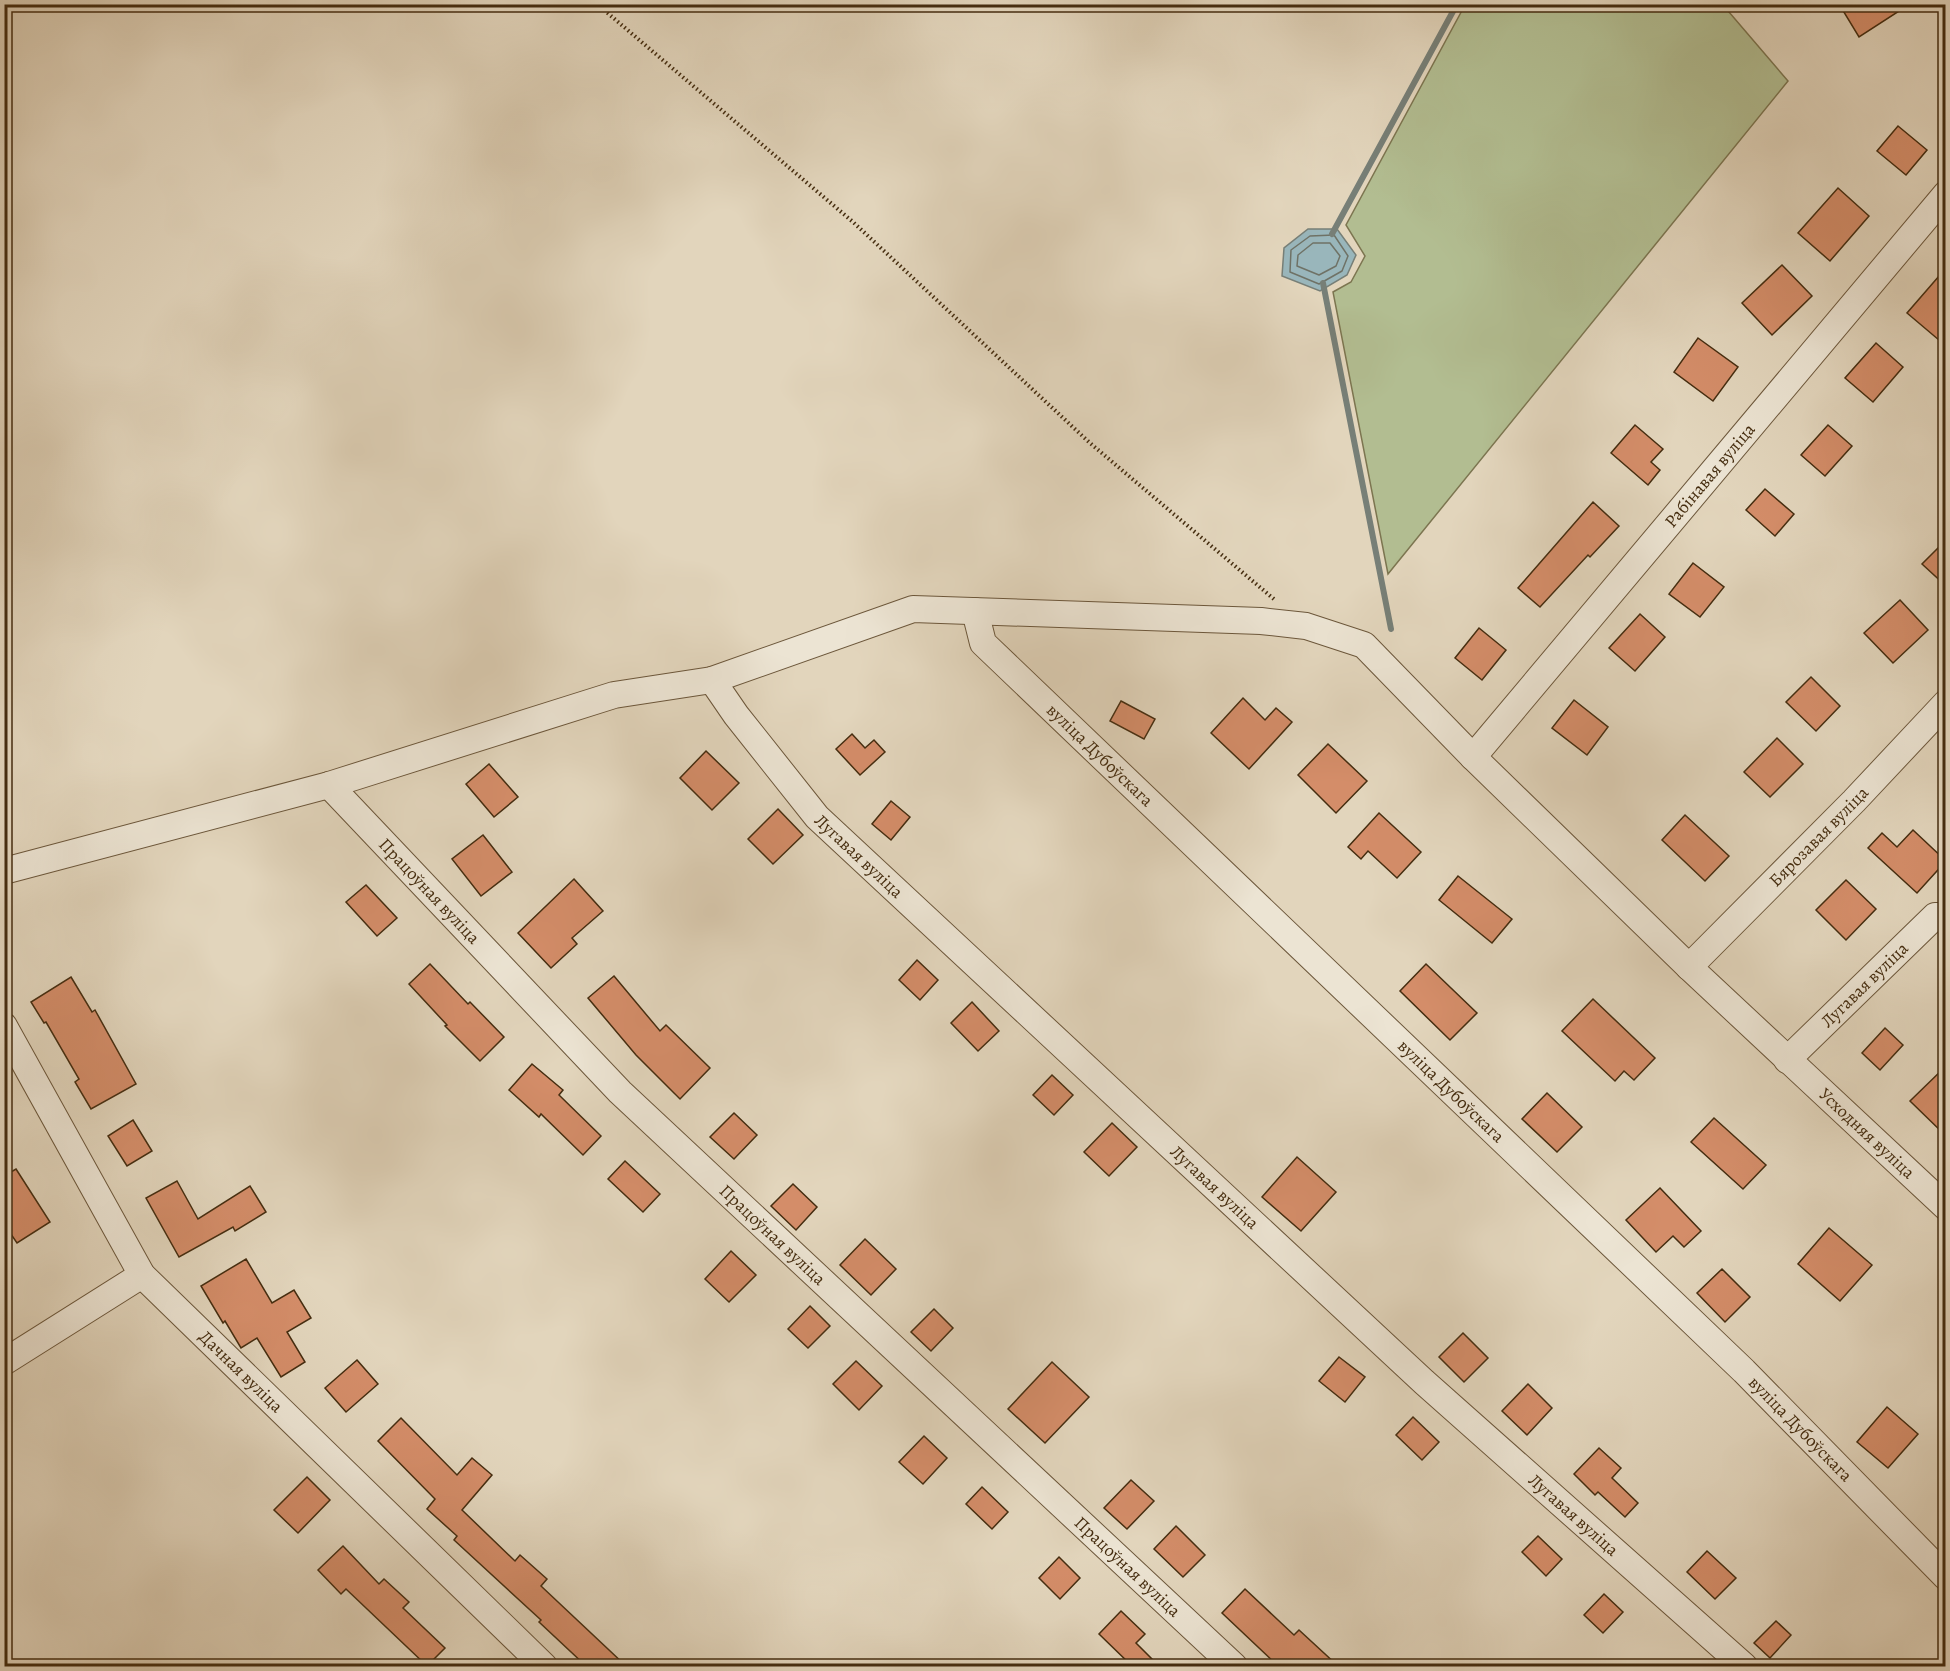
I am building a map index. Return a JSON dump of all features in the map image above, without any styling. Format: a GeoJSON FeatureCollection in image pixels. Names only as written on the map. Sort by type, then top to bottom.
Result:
{"type":"FeatureCollection","features":[{"type":"Feature","properties":{"kind":"street","name":"Рабінавая вуліца"},"geometry":{"type":"LineString","coordinates":[[1473,757],[1946,194]]}},
{"type":"Feature","properties":{"kind":"street"},"geometry":{"type":"LineString","coordinates":[[4,871],[329,785],[614,695],[712,680],[913,609],[1261,621],[1306,626],[1364,645],[1473,757],[1787,1060]]}},
{"type":"Feature","properties":{"kind":"street","name":"вуліца Дубоўскага"},"geometry":{"type":"LineString","coordinates":[[975,611],[983,643],[1744,1371],[1946,1577]]}},
{"type":"Feature","properties":{"kind":"street","name":"Лугавая вуліца"},"geometry":{"type":"LineString","coordinates":[[712,680],[736,715],[818,817],[1424,1382],[1744,1666]]}},
{"type":"Feature","properties":{"kind":"street","name":"Бярозавая вуліца"},"geometry":{"type":"LineString","coordinates":[[1689,967],[1854,801],[1946,703]]}},
{"type":"Feature","properties":{"kind":"street","name":"Працоўная вуліца"},"geometry":{"type":"LineString","coordinates":[[329,785],[620,1092],[1234,1666]]}},
{"type":"Feature","properties":{"kind":"street","name":"Лугавая вуліца"},"geometry":{"type":"LineString","coordinates":[[1787,1060],[1935,916],[1946,916]]}},
{"type":"Feature","properties":{"kind":"street","name":"Дачная вуліца"},"geometry":{"type":"LineString","coordinates":[[4,1026],[142,1275],[544,1666]]}},
{"type":"Feature","properties":{"kind":"street","name":"Усходняя вуліца"},"geometry":{"type":"LineString","coordinates":[[1787,1060],[1946,1207]]}},
{"type":"Feature","properties":{"kind":"street"},"geometry":{"type":"LineString","coordinates":[[4,1362],[142,1275]]}},
{"type":"Feature","properties":{"kind":"path"},"geometry":{"type":"LineString","coordinates":[[597,4],[853,222],[1090,443],[1279,603]]}},
{"type":"Feature","properties":{"kind":"green space"},"geometry":{"type":"Polygon","coordinates":[[[1465,5],[1723,5],[1788,81],[1388,574],[1333,292],[1351,282],[1365,256],[1346,225],[1465,5]]]}},
{"type":"Feature","properties":{"kind":"water"},"geometry":{"type":"Polygon","coordinates":[[[1308,229],[1337,229],[1356,255],[1347,275],[1320,291],[1282,276],[1284,248],[1308,229]]]}},
{"type":"Feature","properties":{"kind":"building"},"geometry":{"type":"Polygon","coordinates":[[[1839,4],[1910,4],[1859,37],[1839,4]]]}},
{"type":"Feature","properties":{"kind":"building"},"geometry":{"type":"Polygon","coordinates":[[[1898,126],[1927,150],[1906,175],[1877,151],[1898,126]]]}},
{"type":"Feature","properties":{"kind":"building"},"geometry":{"type":"Polygon","coordinates":[[[1838,188],[1869,216],[1830,261],[1798,233],[1838,188]]]}},
{"type":"Feature","properties":{"kind":"building"},"geometry":{"type":"Polygon","coordinates":[[[1782,265],[1812,296],[1772,335],[1742,303],[1782,265]]]}},
{"type":"Feature","properties":{"kind":"building"},"geometry":{"type":"Polygon","coordinates":[[[1946,268],[1946,346],[1907,313],[1946,268]]]}},
{"type":"Feature","properties":{"kind":"building"},"geometry":{"type":"Polygon","coordinates":[[[1698,338],[1738,367],[1713,401],[1674,372],[1698,338]]]}},
{"type":"Feature","properties":{"kind":"building"},"geometry":{"type":"Polygon","coordinates":[[[1876,343],[1903,367],[1873,402],[1845,378],[1876,343]]]}},
{"type":"Feature","properties":{"kind":"building"},"geometry":{"type":"Polygon","coordinates":[[[1635,425],[1663,449],[1651,462],[1660,470],[1648,485],[1611,453],[1635,425]]]}},
{"type":"Feature","properties":{"kind":"building"},"geometry":{"type":"Polygon","coordinates":[[[1828,425],[1852,446],[1825,476],[1801,455],[1828,425]]]}},
{"type":"Feature","properties":{"kind":"building"},"geometry":{"type":"Polygon","coordinates":[[[1765,489],[1794,514],[1775,536],[1746,510],[1765,489]]]}},
{"type":"Feature","properties":{"kind":"building"},"geometry":{"type":"Polygon","coordinates":[[[1593,502],[1619,526],[1590,557],[1588,555],[1540,607],[1518,588],[1593,502]]]}},
{"type":"Feature","properties":{"kind":"building"},"geometry":{"type":"Polygon","coordinates":[[[1946,540],[1946,586],[1922,564],[1946,540]]]}},
{"type":"Feature","properties":{"kind":"building"},"geometry":{"type":"Polygon","coordinates":[[[1693,563],[1724,587],[1700,617],[1669,594],[1693,563]]]}},
{"type":"Feature","properties":{"kind":"building"},"geometry":{"type":"Polygon","coordinates":[[[1900,600],[1928,630],[1893,663],[1864,633],[1900,600]]]}},
{"type":"Feature","properties":{"kind":"building"},"geometry":{"type":"Polygon","coordinates":[[[1640,614],[1665,637],[1635,671],[1609,648],[1640,614]]]}},
{"type":"Feature","properties":{"kind":"building"},"geometry":{"type":"Polygon","coordinates":[[[1479,628],[1506,650],[1482,680],[1455,658],[1479,628]]]}},
{"type":"Feature","properties":{"kind":"building"},"geometry":{"type":"Polygon","coordinates":[[[1811,677],[1840,706],[1816,731],[1786,702],[1811,677]]]}},
{"type":"Feature","properties":{"kind":"building"},"geometry":{"type":"Polygon","coordinates":[[[1243,698],[1265,720],[1276,708],[1292,722],[1249,769],[1211,733],[1243,698]]]}},
{"type":"Feature","properties":{"kind":"building"},"geometry":{"type":"Polygon","coordinates":[[[1574,700],[1608,727],[1587,755],[1552,728],[1574,700]]]}},
{"type":"Feature","properties":{"kind":"building"},"geometry":{"type":"Polygon","coordinates":[[[1121,701],[1155,719],[1144,739],[1110,721],[1121,701]]]}},
{"type":"Feature","properties":{"kind":"building"},"geometry":{"type":"Polygon","coordinates":[[[852,734],[865,748],[874,740],[885,752],[860,775],[836,749],[852,734]]]}},
{"type":"Feature","properties":{"kind":"building"},"geometry":{"type":"Polygon","coordinates":[[[1777,738],[1803,764],[1770,797],[1744,772],[1777,738]]]}},
{"type":"Feature","properties":{"kind":"building"},"geometry":{"type":"Polygon","coordinates":[[[1328,744],[1367,781],[1336,813],[1298,775],[1328,744]]]}},
{"type":"Feature","properties":{"kind":"building"},"geometry":{"type":"Polygon","coordinates":[[[706,751],[739,783],[712,810],[680,778],[706,751]]]}},
{"type":"Feature","properties":{"kind":"building"},"geometry":{"type":"Polygon","coordinates":[[[489,764],[518,797],[494,817],[466,784],[489,764]]]}},
{"type":"Feature","properties":{"kind":"building"},"geometry":{"type":"Polygon","coordinates":[[[891,801],[910,817],[891,840],[872,824],[891,801]]]}},
{"type":"Feature","properties":{"kind":"building"},"geometry":{"type":"Polygon","coordinates":[[[778,809],[803,835],[773,864],[748,839],[778,809]]]}},
{"type":"Feature","properties":{"kind":"building"},"geometry":{"type":"Polygon","coordinates":[[[1379,813],[1421,852],[1397,878],[1368,851],[1361,859],[1348,847],[1379,813]]]}},
{"type":"Feature","properties":{"kind":"building"},"geometry":{"type":"Polygon","coordinates":[[[1685,815],[1729,856],[1705,881],[1662,840],[1685,815]]]}},
{"type":"Feature","properties":{"kind":"building"},"geometry":{"type":"Polygon","coordinates":[[[1913,830],[1946,861],[1917,893],[1868,848],[1882,833],[1897,847],[1913,830]]]}},
{"type":"Feature","properties":{"kind":"building"},"geometry":{"type":"Polygon","coordinates":[[[483,835],[512,872],[481,896],[452,859],[483,835]]]}},
{"type":"Feature","properties":{"kind":"building"},"geometry":{"type":"Polygon","coordinates":[[[1458,876],[1512,919],[1492,943],[1439,900],[1458,876]]]}},
{"type":"Feature","properties":{"kind":"building"},"geometry":{"type":"Polygon","coordinates":[[[574,879],[603,911],[572,938],[577,944],[551,968],[518,933],[574,879]]]}},
{"type":"Feature","properties":{"kind":"building"},"geometry":{"type":"Polygon","coordinates":[[[1846,880],[1876,909],[1846,940],[1816,910],[1846,880]]]}},
{"type":"Feature","properties":{"kind":"building"},"geometry":{"type":"Polygon","coordinates":[[[366,885],[397,918],[377,936],[346,902],[366,885]]]}},
{"type":"Feature","properties":{"kind":"building"},"geometry":{"type":"Polygon","coordinates":[[[917,960],[938,980],[920,1000],[899,980],[917,960]]]}},
{"type":"Feature","properties":{"kind":"building"},"geometry":{"type":"Polygon","coordinates":[[[430,964],[504,1037],[480,1061],[445,1026],[447,1025],[409,984],[430,964]]]}},
{"type":"Feature","properties":{"kind":"building"},"geometry":{"type":"Polygon","coordinates":[[[1426,964],[1477,1013],[1450,1040],[1400,991],[1426,964]]]}},
{"type":"Feature","properties":{"kind":"building"},"geometry":{"type":"Polygon","coordinates":[[[614,976],[660,1031],[666,1025],[710,1068],[680,1099],[636,1055],[588,998],[614,976]]]}},
{"type":"Feature","properties":{"kind":"building"},"geometry":{"type":"Polygon","coordinates":[[[71,977],[92,1012],[95,1010],[136,1084],[91,1109],[75,1082],[79,1079],[46,1022],[44,1023],[31,1002],[71,977]]]}},
{"type":"Feature","properties":{"kind":"building"},"geometry":{"type":"Polygon","coordinates":[[[1593,999],[1655,1058],[1634,1080],[1624,1071],[1615,1081],[1562,1031],[1593,999]]]}},
{"type":"Feature","properties":{"kind":"building"},"geometry":{"type":"Polygon","coordinates":[[[972,1002],[999,1031],[978,1051],[951,1023],[972,1002]]]}},
{"type":"Feature","properties":{"kind":"building"},"geometry":{"type":"Polygon","coordinates":[[[1885,1028],[1903,1045],[1880,1070],[1862,1053],[1885,1028]]]}},
{"type":"Feature","properties":{"kind":"building"},"geometry":{"type":"Polygon","coordinates":[[[532,1064],[563,1090],[559,1095],[601,1136],[583,1155],[541,1114],[539,1117],[509,1090],[532,1064]]]}},
{"type":"Feature","properties":{"kind":"building"},"geometry":{"type":"Polygon","coordinates":[[[1946,1066],[1946,1136],[1910,1101],[1946,1066]]]}},
{"type":"Feature","properties":{"kind":"building"},"geometry":{"type":"Polygon","coordinates":[[[1052,1075],[1073,1095],[1054,1115],[1033,1095],[1052,1075]]]}},
{"type":"Feature","properties":{"kind":"building"},"geometry":{"type":"Polygon","coordinates":[[[1547,1093],[1582,1127],[1557,1152],[1522,1119],[1547,1093]]]}},
{"type":"Feature","properties":{"kind":"building"},"geometry":{"type":"Polygon","coordinates":[[[734,1113],[757,1135],[734,1159],[710,1137],[734,1113]]]}},
{"type":"Feature","properties":{"kind":"building"},"geometry":{"type":"Polygon","coordinates":[[[1714,1118],[1766,1165],[1743,1189],[1691,1142],[1714,1118]]]}},
{"type":"Feature","properties":{"kind":"building"},"geometry":{"type":"Polygon","coordinates":[[[133,1120],[152,1151],[127,1166],[108,1136],[133,1120]]]}},
{"type":"Feature","properties":{"kind":"building"},"geometry":{"type":"Polygon","coordinates":[[[1112,1123],[1137,1147],[1109,1176],[1084,1152],[1112,1123]]]}},
{"type":"Feature","properties":{"kind":"building"},"geometry":{"type":"Polygon","coordinates":[[[1297,1157],[1336,1192],[1301,1231],[1262,1197],[1297,1157]]]}},
{"type":"Feature","properties":{"kind":"building"},"geometry":{"type":"Polygon","coordinates":[[[625,1161],[660,1194],[643,1212],[608,1179],[625,1161]]]}},
{"type":"Feature","properties":{"kind":"building"},"geometry":{"type":"Polygon","coordinates":[[[16,1169],[50,1222],[17,1243],[4,1224],[4,1176],[16,1169]]]}},
{"type":"Feature","properties":{"kind":"building"},"geometry":{"type":"Polygon","coordinates":[[[177,1181],[198,1219],[250,1186],[266,1212],[235,1231],[233,1227],[179,1257],[146,1198],[177,1181]]]}},
{"type":"Feature","properties":{"kind":"building"},"geometry":{"type":"Polygon","coordinates":[[[793,1184],[817,1207],[796,1230],[771,1206],[793,1184]]]}},
{"type":"Feature","properties":{"kind":"building"},"geometry":{"type":"Polygon","coordinates":[[[1660,1188],[1701,1231],[1684,1247],[1673,1236],[1656,1252],[1626,1220],[1660,1188]]]}},
{"type":"Feature","properties":{"kind":"building"},"geometry":{"type":"Polygon","coordinates":[[[1829,1228],[1872,1265],[1840,1301],[1798,1264],[1829,1228]]]}},
{"type":"Feature","properties":{"kind":"building"},"geometry":{"type":"Polygon","coordinates":[[[865,1239],[896,1269],[871,1295],[840,1265],[865,1239]]]}},
{"type":"Feature","properties":{"kind":"building"},"geometry":{"type":"Polygon","coordinates":[[[731,1251],[756,1275],[729,1302],[705,1279],[731,1251]]]}},
{"type":"Feature","properties":{"kind":"building"},"geometry":{"type":"Polygon","coordinates":[[[246,1259],[272,1303],[294,1290],[311,1318],[287,1332],[305,1362],[281,1377],[257,1338],[241,1348],[201,1286],[246,1259]]]}},
{"type":"Feature","properties":{"kind":"building"},"geometry":{"type":"Polygon","coordinates":[[[1722,1269],[1750,1297],[1725,1322],[1697,1293],[1722,1269]]]}},
{"type":"Feature","properties":{"kind":"building"},"geometry":{"type":"Polygon","coordinates":[[[810,1306],[830,1326],[808,1348],[788,1329],[810,1306]]]}},
{"type":"Feature","properties":{"kind":"building"},"geometry":{"type":"Polygon","coordinates":[[[934,1309],[953,1328],[931,1351],[911,1332],[934,1309]]]}},
{"type":"Feature","properties":{"kind":"building"},"geometry":{"type":"Polygon","coordinates":[[[1463,1333],[1488,1358],[1464,1382],[1439,1357],[1463,1333]]]}},
{"type":"Feature","properties":{"kind":"building"},"geometry":{"type":"Polygon","coordinates":[[[1339,1357],[1365,1377],[1345,1402],[1319,1381],[1339,1357]]]}},
{"type":"Feature","properties":{"kind":"building"},"geometry":{"type":"Polygon","coordinates":[[[357,1360],[378,1384],[346,1412],[325,1388],[357,1360]]]}},
{"type":"Feature","properties":{"kind":"building"},"geometry":{"type":"Polygon","coordinates":[[[856,1361],[882,1386],[859,1410],[833,1384],[856,1361]]]}},
{"type":"Feature","properties":{"kind":"building"},"geometry":{"type":"Polygon","coordinates":[[[1052,1362],[1089,1397],[1045,1443],[1008,1409],[1052,1362]]]}},
{"type":"Feature","properties":{"kind":"building"},"geometry":{"type":"Polygon","coordinates":[[[1528,1384],[1552,1408],[1527,1435],[1502,1411],[1528,1384]]]}},
{"type":"Feature","properties":{"kind":"building"},"geometry":{"type":"Polygon","coordinates":[[[1887,1407],[1918,1434],[1888,1468],[1857,1442],[1887,1407]]]}},
{"type":"Feature","properties":{"kind":"building"},"geometry":{"type":"Polygon","coordinates":[[[1413,1417],[1439,1442],[1422,1460],[1396,1435],[1413,1417]]]}},
{"type":"Feature","properties":{"kind":"building"},"geometry":{"type":"Polygon","coordinates":[[[401,1418],[457,1475],[472,1458],[492,1475],[462,1510],[515,1561],[520,1555],[547,1579],[541,1586],[626,1666],[586,1666],[539,1622],[541,1620],[454,1540],[457,1536],[427,1509],[435,1499],[378,1441],[401,1418]]]}},
{"type":"Feature","properties":{"kind":"building"},"geometry":{"type":"Polygon","coordinates":[[[924,1436],[947,1458],[923,1484],[899,1462],[924,1436]]]}},
{"type":"Feature","properties":{"kind":"building"},"geometry":{"type":"Polygon","coordinates":[[[1599,1448],[1621,1468],[1612,1478],[1638,1503],[1625,1517],[1598,1492],[1595,1495],[1574,1474],[1599,1448]]]}},
{"type":"Feature","properties":{"kind":"building"},"geometry":{"type":"Polygon","coordinates":[[[307,1477],[330,1500],[298,1533],[274,1510],[307,1477]]]}},
{"type":"Feature","properties":{"kind":"building"},"geometry":{"type":"Polygon","coordinates":[[[1131,1480],[1154,1501],[1127,1529],[1104,1508],[1131,1480]]]}},
{"type":"Feature","properties":{"kind":"building"},"geometry":{"type":"Polygon","coordinates":[[[982,1487],[1008,1512],[992,1529],[966,1504],[982,1487]]]}},
{"type":"Feature","properties":{"kind":"building"},"geometry":{"type":"Polygon","coordinates":[[[1176,1526],[1205,1555],[1183,1577],[1154,1549],[1176,1526]]]}},
{"type":"Feature","properties":{"kind":"building"},"geometry":{"type":"Polygon","coordinates":[[[1538,1536],[1562,1559],[1546,1576],[1522,1552],[1538,1536]]]}},
{"type":"Feature","properties":{"kind":"building"},"geometry":{"type":"Polygon","coordinates":[[[343,1546],[379,1584],[384,1579],[409,1602],[403,1608],[445,1648],[427,1666],[346,1589],[341,1594],[318,1570],[343,1546]]]}},
{"type":"Feature","properties":{"kind":"building"},"geometry":{"type":"Polygon","coordinates":[[[1707,1551],[1736,1578],[1715,1599],[1687,1572],[1707,1551]]]}},
{"type":"Feature","properties":{"kind":"building"},"geometry":{"type":"Polygon","coordinates":[[[1059,1557],[1080,1578],[1060,1599],[1039,1578],[1059,1557]]]}},
{"type":"Feature","properties":{"kind":"building"},"geometry":{"type":"Polygon","coordinates":[[[1245,1589],[1294,1635],[1299,1630],[1338,1666],[1278,1666],[1222,1613],[1245,1589]]]}},
{"type":"Feature","properties":{"kind":"building"},"geometry":{"type":"Polygon","coordinates":[[[1604,1594],[1623,1612],[1603,1633],[1584,1615],[1604,1594]]]}},
{"type":"Feature","properties":{"kind":"building"},"geometry":{"type":"Polygon","coordinates":[[[1121,1611],[1145,1634],[1136,1643],[1159,1666],[1132,1666],[1099,1634],[1121,1611]]]}},
{"type":"Feature","properties":{"kind":"building"},"geometry":{"type":"Polygon","coordinates":[[[1776,1621],[1791,1635],[1770,1658],[1754,1643],[1776,1621]]]}},
{"type":"Feature","properties":{"kind":"waterway"},"geometry":{"type":"LineString","coordinates":[[1332,234],[1457,4]]}},
{"type":"Feature","properties":{"kind":"waterway"},"geometry":{"type":"LineString","coordinates":[[1323,283],[1391,629]]}}]}
